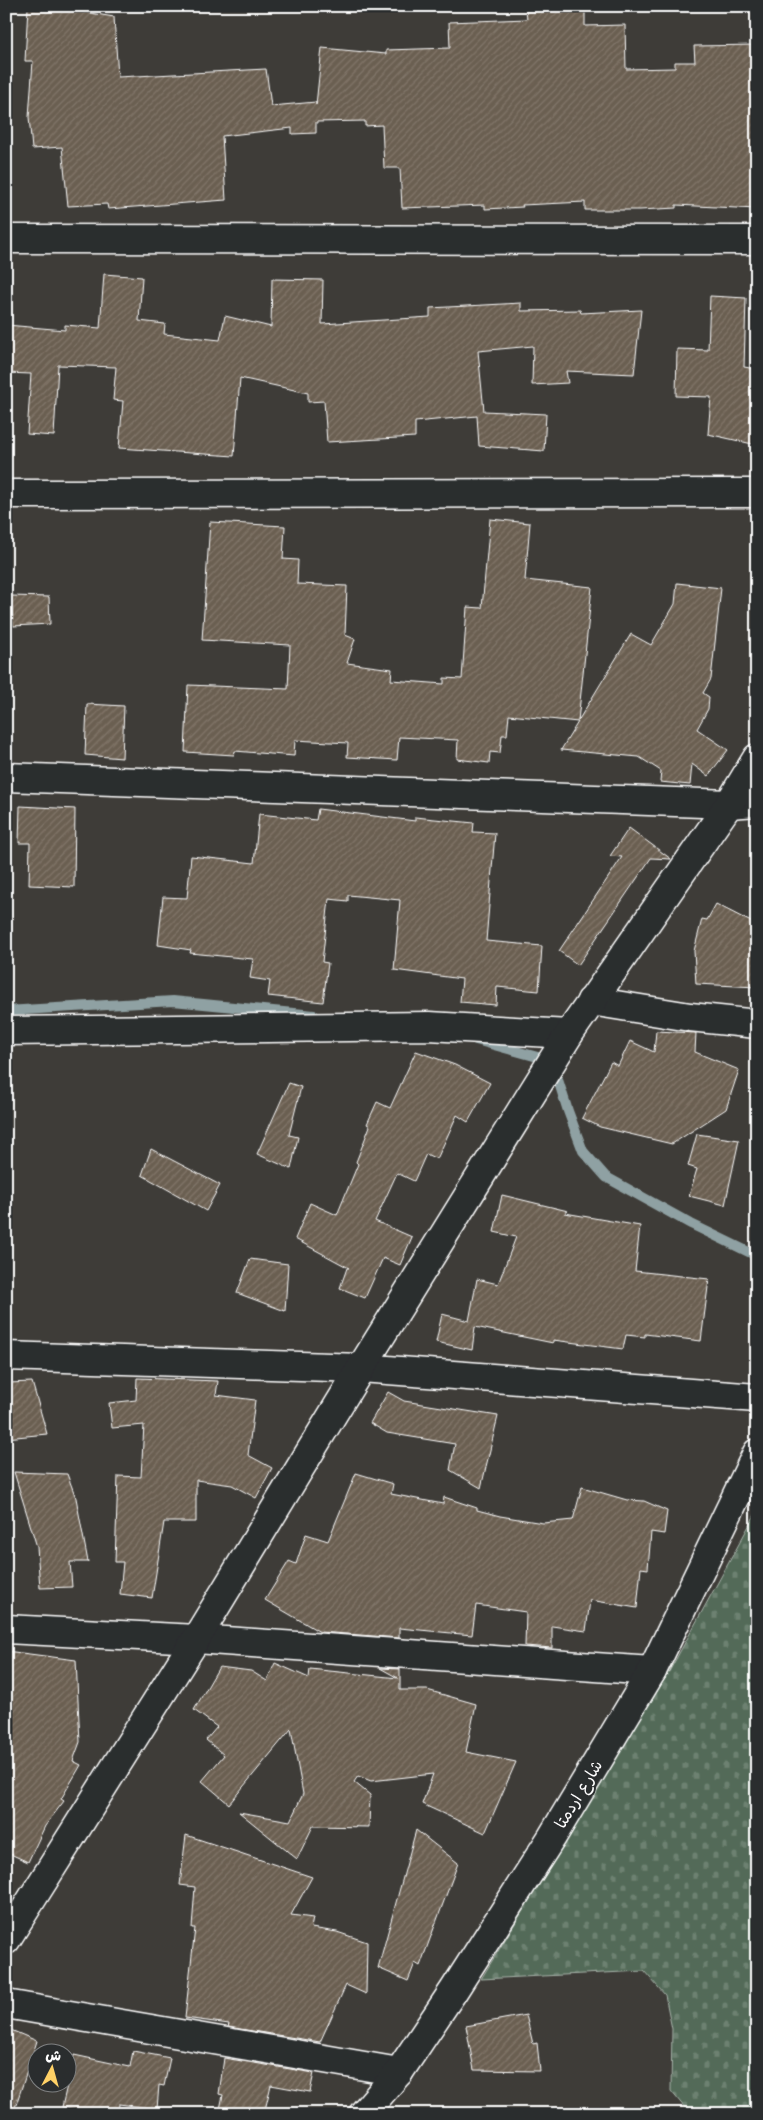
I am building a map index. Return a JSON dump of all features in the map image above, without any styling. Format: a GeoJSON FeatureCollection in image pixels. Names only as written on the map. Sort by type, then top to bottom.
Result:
{"type":"FeatureCollection","features":[{"type":"Feature","properties":{"kind":"street"},"geometry":{"type":"LineString","coordinates":[[6,239],[757,240]]}},
{"type":"Feature","properties":{"kind":"street"},"geometry":{"type":"LineString","coordinates":[[6,494],[757,493]]}},
{"type":"Feature","properties":{"kind":"street"},"geometry":{"type":"LineString","coordinates":[[6,1940],[196,1640],[361,1368],[569,1034],[730,804],[757,758]]}},
{"type":"Feature","properties":{"kind":"street"},"geometry":{"type":"LineString","coordinates":[[6,777],[730,804],[757,802]]}},
{"type":"Feature","properties":{"kind":"street"},"geometry":{"type":"LineString","coordinates":[[591,1001],[690,1017],[757,1024]]}},
{"type":"Feature","properties":{"kind":"street"},"geometry":{"type":"LineString","coordinates":[[6,1031],[429,1026],[569,1034]]}},
{"type":"Feature","properties":{"kind":"street"},"geometry":{"type":"LineString","coordinates":[[6,1356],[361,1368],[757,1398]]}},
{"type":"Feature","properties":{"kind":"street","name":"شارع اردمتا"},"geometry":{"type":"LineString","coordinates":[[363,2114],[399,2072],[552,1837],[652,1671],[757,1453]]}},
{"type":"Feature","properties":{"kind":"street"},"geometry":{"type":"LineString","coordinates":[[6,1629],[652,1671]]}},
{"type":"Feature","properties":{"kind":"street"},"geometry":{"type":"LineString","coordinates":[[6,2004],[399,2072]]}},
{"type":"Feature","properties":{"kind":"green space"},"geometry":{"type":"Polygon","coordinates":[[[757,1511],[757,2114],[690,2114],[671,2091],[672,2029],[665,1995],[644,1971],[481,1979],[670,1670],[757,1511]]]}},
{"type":"Feature","properties":{"kind":"building"},"geometry":{"type":"Polygon","coordinates":[[[28,7],[66,9],[114,17],[118,77],[266,69],[271,106],[316,102],[316,105],[322,48],[386,54],[386,50],[450,48],[449,22],[527,19],[526,11],[585,8],[585,26],[625,25],[626,69],[675,68],[675,62],[695,62],[694,46],[757,45],[757,209],[676,205],[676,208],[640,210],[585,210],[585,202],[485,209],[485,205],[402,208],[400,168],[384,168],[382,125],[365,126],[365,121],[316,122],[316,133],[292,134],[292,128],[222,136],[226,200],[108,209],[107,204],[68,206],[62,147],[32,149],[29,117],[33,61],[25,61],[28,7]]]}},
{"type":"Feature","properties":{"kind":"building"},"geometry":{"type":"Polygon","coordinates":[[[104,274],[142,277],[139,321],[165,324],[164,334],[220,340],[225,316],[271,327],[272,279],[323,280],[322,324],[430,317],[430,308],[521,303],[521,311],[580,310],[581,313],[641,310],[634,374],[566,371],[568,383],[532,385],[533,346],[478,351],[484,411],[546,414],[544,451],[479,446],[477,416],[415,422],[415,437],[327,442],[324,401],[308,402],[308,393],[240,378],[234,456],[119,448],[123,401],[113,400],[116,367],[58,365],[54,436],[27,434],[31,374],[6,373],[6,325],[65,330],[65,325],[100,328],[104,274]]]}},
{"type":"Feature","properties":{"kind":"building"},"geometry":{"type":"Polygon","coordinates":[[[710,296],[746,298],[744,367],[756,369],[750,398],[757,399],[757,445],[708,434],[711,397],[676,396],[677,349],[708,350],[710,296]]]}},
{"type":"Feature","properties":{"kind":"building"},"geometry":{"type":"Polygon","coordinates":[[[490,519],[530,523],[525,580],[592,587],[578,721],[631,634],[651,645],[675,604],[677,583],[721,588],[711,679],[703,693],[709,697],[708,709],[697,729],[728,750],[708,776],[692,764],[690,785],[660,782],[661,771],[639,757],[561,750],[578,722],[509,715],[507,735],[502,735],[500,753],[490,752],[489,763],[457,759],[458,740],[399,737],[397,760],[347,757],[348,743],[295,740],[294,756],[235,751],[234,755],[185,752],[188,685],[288,689],[290,645],[202,640],[210,522],[285,526],[283,559],[298,560],[297,584],[347,586],[345,635],[355,639],[347,663],[392,669],[391,680],[444,684],[444,678],[462,679],[467,607],[482,608],[490,519]]]}},
{"type":"Feature","properties":{"kind":"building"},"geometry":{"type":"Polygon","coordinates":[[[11,596],[49,597],[50,624],[13,626],[11,596]]]}},
{"type":"Feature","properties":{"kind":"building"},"geometry":{"type":"Polygon","coordinates":[[[87,704],[124,706],[122,758],[85,755],[87,704]]]}},
{"type":"Feature","properties":{"kind":"building"},"geometry":{"type":"Polygon","coordinates":[[[20,806],[75,809],[74,887],[29,885],[30,843],[19,843],[20,806]]]}},
{"type":"Feature","properties":{"kind":"building"},"geometry":{"type":"Polygon","coordinates":[[[318,809],[415,821],[415,817],[474,823],[473,832],[495,833],[486,941],[542,946],[539,991],[497,987],[496,1005],[460,1002],[462,979],[394,970],[400,900],[348,895],[348,901],[329,899],[322,962],[328,963],[323,1002],[268,996],[270,981],[250,978],[253,959],[190,953],[191,950],[158,945],[163,897],[187,898],[191,856],[254,863],[259,814],[316,820],[318,809]]]}},
{"type":"Feature","properties":{"kind":"building"},"geometry":{"type":"Polygon","coordinates":[[[629,828],[671,859],[651,858],[578,965],[559,951],[622,857],[610,856],[629,828]]]}},
{"type":"Feature","properties":{"kind":"building"},"geometry":{"type":"Polygon","coordinates":[[[716,904],[757,925],[757,987],[696,984],[694,951],[702,919],[707,920],[716,904]]]}},
{"type":"Feature","properties":{"kind":"building"},"geometry":{"type":"Polygon","coordinates":[[[656,1031],[696,1033],[695,1052],[739,1070],[726,1109],[672,1144],[600,1127],[582,1118],[611,1062],[618,1066],[630,1041],[654,1052],[656,1031]]]}},
{"type":"Feature","properties":{"kind":"building"},"geometry":{"type":"Polygon","coordinates":[[[416,1051],[455,1065],[490,1083],[468,1122],[457,1115],[437,1159],[426,1154],[414,1181],[397,1173],[375,1221],[412,1237],[400,1265],[383,1258],[365,1298],[340,1288],[347,1268],[349,1268],[295,1239],[310,1203],[337,1215],[358,1164],[356,1162],[370,1126],[367,1124],[377,1102],[390,1108],[416,1051]]]}},
{"type":"Feature","properties":{"kind":"building"},"geometry":{"type":"Polygon","coordinates":[[[289,1083],[301,1087],[289,1135],[298,1137],[291,1169],[257,1154],[289,1083]]]}},
{"type":"Feature","properties":{"kind":"building"},"geometry":{"type":"Polygon","coordinates":[[[697,1134],[739,1140],[725,1205],[689,1196],[697,1169],[688,1166],[697,1134]]]}},
{"type":"Feature","properties":{"kind":"building"},"geometry":{"type":"Polygon","coordinates":[[[151,1149],[220,1185],[206,1211],[142,1175],[151,1149]]]}},
{"type":"Feature","properties":{"kind":"building"},"geometry":{"type":"Polygon","coordinates":[[[502,1195],[568,1211],[565,1213],[640,1226],[635,1271],[709,1279],[701,1341],[645,1334],[645,1337],[626,1335],[623,1349],[553,1340],[553,1343],[475,1327],[472,1350],[436,1342],[442,1314],[469,1321],[477,1279],[498,1284],[516,1237],[494,1232],[502,1195]]]}},
{"type":"Feature","properties":{"kind":"building"},"geometry":{"type":"Polygon","coordinates":[[[250,1259],[288,1264],[285,1311],[237,1293],[250,1259]]]}},
{"type":"Feature","properties":{"kind":"building"},"geometry":{"type":"Polygon","coordinates":[[[137,1378],[218,1381],[216,1395],[255,1400],[248,1455],[272,1468],[256,1498],[232,1485],[196,1480],[196,1522],[164,1522],[152,1598],[120,1594],[123,1562],[115,1562],[118,1476],[141,1477],[144,1425],[112,1428],[109,1403],[136,1400],[137,1378]]]}},
{"type":"Feature","properties":{"kind":"building"},"geometry":{"type":"Polygon","coordinates":[[[32,1382],[47,1434],[6,1438],[6,1397],[9,1396],[9,1383],[32,1382]]]}},
{"type":"Feature","properties":{"kind":"building"},"geometry":{"type":"Polygon","coordinates":[[[388,1392],[404,1401],[498,1416],[481,1488],[450,1470],[455,1444],[387,1433],[370,1423],[388,1392]]]}},
{"type":"Feature","properties":{"kind":"building"},"geometry":{"type":"Polygon","coordinates":[[[14,1472],[67,1474],[76,1498],[88,1562],[70,1562],[72,1587],[40,1588],[37,1547],[14,1472]]]}},
{"type":"Feature","properties":{"kind":"building"},"geometry":{"type":"Polygon","coordinates":[[[356,1473],[393,1484],[391,1494],[443,1504],[444,1497],[477,1508],[477,1510],[543,1523],[573,1520],[582,1487],[627,1500],[644,1501],[667,1511],[664,1534],[651,1532],[648,1569],[641,1568],[637,1608],[590,1600],[586,1631],[552,1626],[552,1648],[525,1646],[526,1612],[476,1605],[472,1635],[399,1628],[399,1638],[320,1632],[265,1600],[289,1561],[296,1564],[306,1534],[328,1541],[356,1473]]]}},
{"type":"Feature","properties":{"kind":"building"},"geometry":{"type":"Polygon","coordinates":[[[6,1651],[76,1660],[80,1742],[73,1761],[81,1765],[61,1799],[64,1801],[45,1826],[28,1862],[6,1852],[6,1651]]]}},
{"type":"Feature","properties":{"kind":"building"},"geometry":{"type":"Polygon","coordinates":[[[275,1663],[309,1678],[310,1669],[398,1678],[380,1668],[400,1669],[400,1690],[427,1690],[476,1704],[466,1752],[516,1762],[485,1833],[422,1804],[433,1774],[371,1781],[358,1776],[354,1782],[370,1795],[369,1827],[313,1826],[297,1859],[239,1812],[290,1821],[303,1794],[291,1729],[229,1804],[202,1781],[224,1755],[206,1740],[217,1727],[194,1710],[219,1667],[251,1671],[267,1681],[275,1663]]]}},
{"type":"Feature","properties":{"kind":"building"},"geometry":{"type":"Polygon","coordinates":[[[416,1830],[458,1863],[420,1966],[415,1963],[408,1981],[378,1968],[416,1830]]]}},
{"type":"Feature","properties":{"kind":"building"},"geometry":{"type":"Polygon","coordinates":[[[186,1835],[312,1877],[291,1915],[313,1918],[311,1928],[337,1932],[367,1942],[366,1994],[346,1985],[320,2042],[228,2027],[229,2024],[185,2018],[195,1928],[192,1928],[195,1887],[180,1885],[186,1835]]]}},
{"type":"Feature","properties":{"kind":"building"},"geometry":{"type":"Polygon","coordinates":[[[526,2015],[533,2044],[537,2043],[540,2071],[474,2070],[466,2026],[526,2015]]]}},
{"type":"Feature","properties":{"kind":"building"},"geometry":{"type":"Polygon","coordinates":[[[6,2028],[37,2041],[28,2042],[28,2068],[13,2114],[6,2114],[6,2028]]]}},
{"type":"Feature","properties":{"kind":"building"},"geometry":{"type":"Polygon","coordinates":[[[133,2051],[170,2058],[164,2086],[159,2085],[157,2109],[119,2104],[118,2114],[93,2114],[62,2107],[65,2092],[78,2092],[78,2056],[130,2067],[133,2051]]]}},
{"type":"Feature","properties":{"kind":"building"},"geometry":{"type":"Polygon","coordinates":[[[224,2058],[314,2073],[310,2092],[271,2085],[264,2114],[219,2114],[223,2095],[219,2094],[224,2058]]]}},
{"type":"Feature","properties":{"kind":"waterway"},"geometry":{"type":"LineString","coordinates":[[6,1011],[173,1001],[314,1015]]}},
{"type":"Feature","properties":{"kind":"waterway"},"geometry":{"type":"LineString","coordinates":[[476,1040],[552,1061],[583,1151],[606,1177],[691,1224],[757,1256]]}}]}
